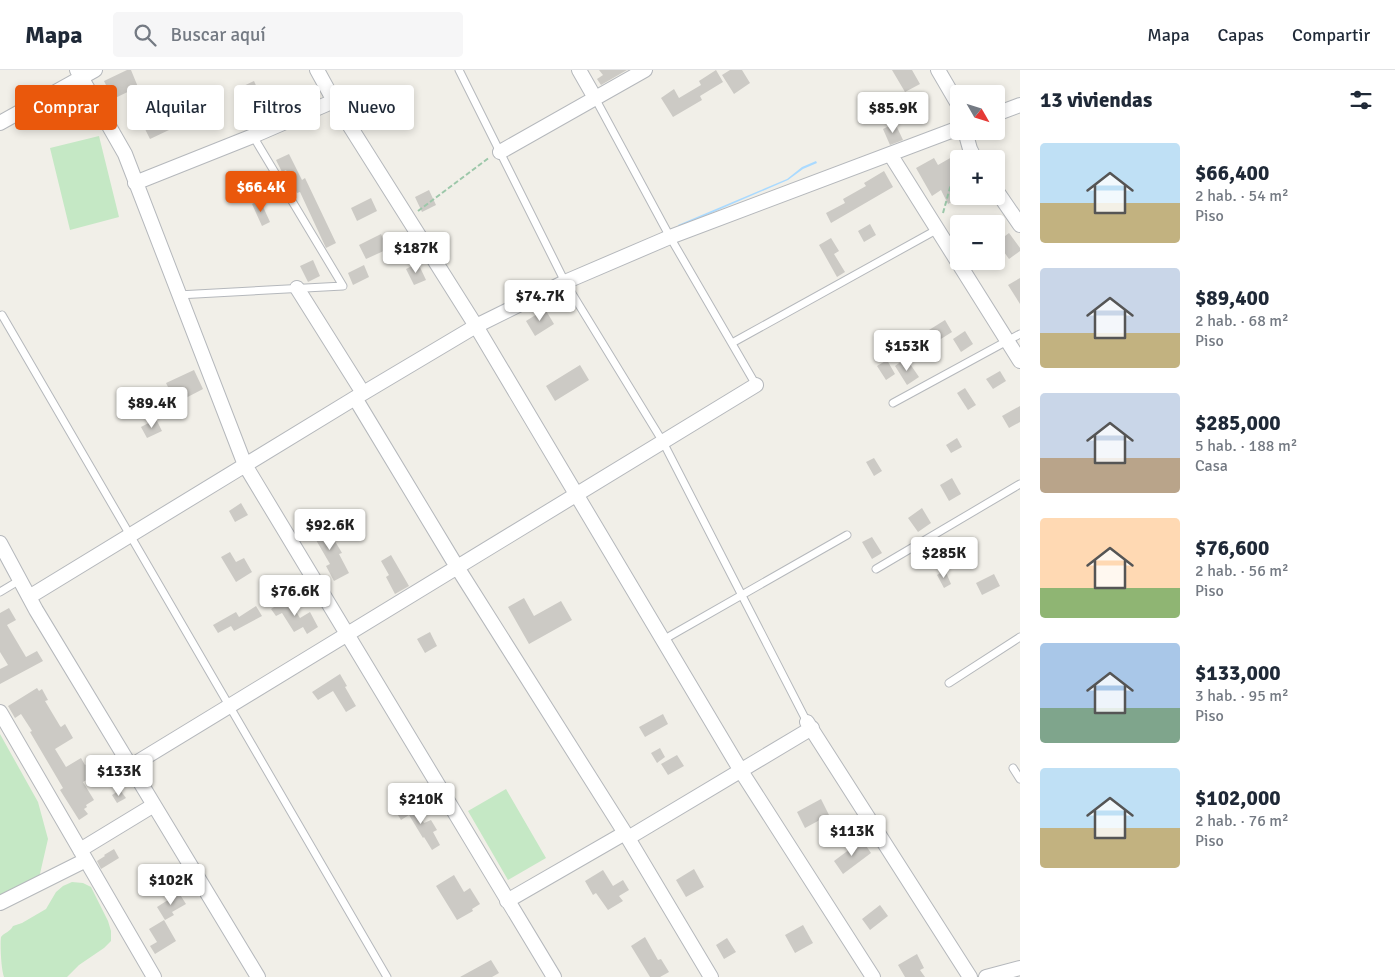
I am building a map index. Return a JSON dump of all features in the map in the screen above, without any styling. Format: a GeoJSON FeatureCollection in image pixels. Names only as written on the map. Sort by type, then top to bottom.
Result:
{"type":"FeatureCollection","features":[{"type":"Feature","properties":{"kind":"street"},"geometry":{"type":"LineString","coordinates":[[0,123],[79,74],[96,70]]}},
{"type":"Feature","properties":{"kind":"street"},"geometry":{"type":"LineString","coordinates":[[317,70],[330,94]]}},
{"type":"Feature","properties":{"kind":"street"},"geometry":{"type":"LineString","coordinates":[[579,70],[595,98]]}},
{"type":"Feature","properties":{"kind":"street"},"geometry":{"type":"LineString","coordinates":[[500,152],[645,70]]}},
{"type":"Feature","properties":{"kind":"street"},"geometry":{"type":"LineString","coordinates":[[938,70],[950,91]]}},
{"type":"Feature","properties":{"kind":"street"},"geometry":{"type":"LineString","coordinates":[[79,74],[125,154],[245,465],[554,977]]}},
{"type":"Feature","properties":{"kind":"street"},"geometry":{"type":"LineString","coordinates":[[136,183],[330,103]]}},
{"type":"Feature","properties":{"kind":"street"},"geometry":{"type":"LineString","coordinates":[[1005,111],[1020,105]]}},
{"type":"Feature","properties":{"kind":"street"},"geometry":{"type":"LineString","coordinates":[[352,130],[476,326],[741,771],[873,977]]}},
{"type":"Feature","properties":{"kind":"street"},"geometry":{"type":"LineString","coordinates":[[29,597],[476,326],[565,282],[670,237],[950,131]]}},
{"type":"Feature","properties":{"kind":"street"},"geometry":{"type":"LineString","coordinates":[[890,154],[1020,361]]}},
{"type":"Feature","properties":{"kind":"street"},"geometry":{"type":"LineString","coordinates":[[1005,203],[1020,225]]}},
{"type":"Feature","properties":{"kind":"street"},"geometry":{"type":"LineString","coordinates":[[297,288],[457,567],[626,836],[711,977]]}},
{"type":"Feature","properties":{"kind":"street"},"geometry":{"type":"LineString","coordinates":[[131,766],[756,385]]}},
{"type":"Feature","properties":{"kind":"street"},"geometry":{"type":"LineString","coordinates":[[0,543],[29,597],[258,977]]}},
{"type":"Feature","properties":{"kind":"street"},"geometry":{"type":"LineString","coordinates":[[0,712],[154,977]]}},
{"type":"Feature","properties":{"kind":"street"},"geometry":{"type":"LineString","coordinates":[[507,901],[741,771],[809,725],[970,977]]}},
{"type":"Feature","properties":{"kind":"street"},"geometry":{"type":"LineString","coordinates":[[0,903],[83,855],[154,805]]}},
{"type":"Feature","properties":{"kind":"street"},"geometry":{"type":"LineString","coordinates":[[986,977],[1020,968]]}},
{"type":"Feature","properties":{"kind":"lane"},"geometry":{"type":"LineString","coordinates":[[459,70],[565,282],[663,442],[809,725]]}},
{"type":"Feature","properties":{"kind":"lane"},"geometry":{"type":"LineString","coordinates":[[595,98],[670,237],[756,385]]}},
{"type":"Feature","properties":{"kind":"lane"},"geometry":{"type":"LineString","coordinates":[[178,295],[344,286],[252,136]]}},
{"type":"Feature","properties":{"kind":"lane"},"geometry":{"type":"LineString","coordinates":[[732,343],[938,229]]}},
{"type":"Feature","properties":{"kind":"lane"},"geometry":{"type":"LineString","coordinates":[[2,315],[386,977]]}},
{"type":"Feature","properties":{"kind":"lane"},"geometry":{"type":"LineString","coordinates":[[894,403],[1020,334]]}},
{"type":"Feature","properties":{"kind":"lane"},"geometry":{"type":"LineString","coordinates":[[876,569],[1020,484]]}},
{"type":"Feature","properties":{"kind":"lane"},"geometry":{"type":"LineString","coordinates":[[663,640],[847,535]]}},
{"type":"Feature","properties":{"kind":"lane"},"geometry":{"type":"LineString","coordinates":[[0,592],[20,580]]}},
{"type":"Feature","properties":{"kind":"lane"},"geometry":{"type":"LineString","coordinates":[[949,682],[1020,638]]}},
{"type":"Feature","properties":{"kind":"lane"},"geometry":{"type":"LineString","coordinates":[[1013,768],[1020,779]]}},
{"type":"Feature","properties":{"kind":"green space"},"geometry":{"type":"Polygon","coordinates":[[[99,136],[119,217],[70,230],[50,148],[99,136]]]}},
{"type":"Feature","properties":{"kind":"green space"},"geometry":{"type":"Polygon","coordinates":[[[0,734],[38,802],[48,839],[39,878],[0,899],[0,734]]]}},
{"type":"Feature","properties":{"kind":"green space"},"geometry":{"type":"Polygon","coordinates":[[[506,789],[546,858],[508,880],[468,811],[506,789]]]}},
{"type":"Feature","properties":{"kind":"green space"},"geometry":{"type":"Polygon","coordinates":[[[72,882],[83,883],[91,887],[108,921],[111,941],[79,965],[67,977],[4,977],[1,937],[13,926],[46,909],[56,892],[72,882]]]}},
{"type":"Feature","properties":{"kind":"water"},"geometry":{"type":"Polygon","coordinates":[[[816,161],[817,163],[803,169],[788,180],[679,227],[678,225],[787,179],[802,167],[816,161]]]}},
{"type":"Feature","properties":{"kind":"building"},"geometry":{"type":"Polygon","coordinates":[[[127,70],[131,70],[137,85],[127,85],[127,92],[117,97],[117,85],[106,85],[104,81],[127,70]]]}},
{"type":"Feature","properties":{"kind":"building"},"geometry":{"type":"Polygon","coordinates":[[[599,70],[627,70],[601,85],[597,79],[603,75],[599,70]]]}},
{"type":"Feature","properties":{"kind":"building"},"geometry":{"type":"Polygon","coordinates":[[[716,70],[723,82],[700,96],[702,100],[673,117],[661,98],[674,89],[679,98],[701,85],[699,81],[716,70]]]}},
{"type":"Feature","properties":{"kind":"building"},"geometry":{"type":"Polygon","coordinates":[[[730,70],[742,70],[750,83],[734,94],[722,75],[730,70]]]}},
{"type":"Feature","properties":{"kind":"building"},"geometry":{"type":"Polygon","coordinates":[[[892,70],[912,70],[920,84],[905,92],[892,70]]]}},
{"type":"Feature","properties":{"kind":"building"},"geometry":{"type":"Polygon","coordinates":[[[254,81],[256,85],[246,85],[254,81]]]}},
{"type":"Feature","properties":{"kind":"building"},"geometry":{"type":"Polygon","coordinates":[[[895,123],[903,140],[890,145],[883,129],[895,123]]]}},
{"type":"Feature","properties":{"kind":"building"},"geometry":{"type":"Polygon","coordinates":[[[146,130],[169,130],[150,139],[146,130]]]}},
{"type":"Feature","properties":{"kind":"building"},"geometry":{"type":"Polygon","coordinates":[[[289,154],[302,180],[305,178],[336,243],[326,248],[300,192],[297,193],[286,170],[282,172],[276,160],[289,154]]]}},
{"type":"Feature","properties":{"kind":"building"},"geometry":{"type":"Polygon","coordinates":[[[934,158],[938,165],[950,158],[950,203],[948,204],[941,190],[932,196],[916,168],[934,158]]]}},
{"type":"Feature","properties":{"kind":"building"},"geometry":{"type":"Polygon","coordinates":[[[884,171],[893,187],[831,223],[826,213],[845,203],[843,199],[866,186],[864,183],[884,171]]]}},
{"type":"Feature","properties":{"kind":"building"},"geometry":{"type":"Polygon","coordinates":[[[429,190],[436,205],[422,212],[415,197],[429,190]]]}},
{"type":"Feature","properties":{"kind":"building"},"geometry":{"type":"Polygon","coordinates":[[[371,198],[377,211],[357,221],[351,208],[371,198]]]}},
{"type":"Feature","properties":{"kind":"building"},"geometry":{"type":"Polygon","coordinates":[[[260,200],[270,222],[262,226],[252,204],[260,200]]]}},
{"type":"Feature","properties":{"kind":"building"},"geometry":{"type":"Polygon","coordinates":[[[870,224],[876,235],[864,242],[858,231],[870,224]]]}},
{"type":"Feature","properties":{"kind":"building"},"geometry":{"type":"Polygon","coordinates":[[[1009,233],[1020,248],[1020,251],[1009,259],[1005,253],[1005,236],[1009,233]]]}},
{"type":"Feature","properties":{"kind":"building"},"geometry":{"type":"Polygon","coordinates":[[[381,234],[388,249],[366,259],[359,245],[381,234]]]}},
{"type":"Feature","properties":{"kind":"building"},"geometry":{"type":"Polygon","coordinates":[[[831,238],[839,251],[834,254],[845,272],[837,277],[819,245],[831,238]]]}},
{"type":"Feature","properties":{"kind":"building"},"geometry":{"type":"Polygon","coordinates":[[[313,260],[320,276],[308,282],[300,266],[313,260]]]}},
{"type":"Feature","properties":{"kind":"building"},"geometry":{"type":"Polygon","coordinates":[[[418,263],[426,280],[414,285],[406,269],[418,263]]]}},
{"type":"Feature","properties":{"kind":"building"},"geometry":{"type":"Polygon","coordinates":[[[364,265],[369,277],[353,285],[348,273],[364,265]]]}},
{"type":"Feature","properties":{"kind":"building"},"geometry":{"type":"Polygon","coordinates":[[[1020,278],[1020,304],[1008,285],[1020,278]]]}},
{"type":"Feature","properties":{"kind":"building"},"geometry":{"type":"Polygon","coordinates":[[[545,309],[554,324],[535,336],[526,321],[545,309]]]}},
{"type":"Feature","properties":{"kind":"building"},"geometry":{"type":"Polygon","coordinates":[[[945,320],[952,332],[936,342],[929,330],[945,320]]]}},
{"type":"Feature","properties":{"kind":"building"},"geometry":{"type":"Polygon","coordinates":[[[965,331],[973,344],[961,352],[953,339],[965,331]]]}},
{"type":"Feature","properties":{"kind":"building"},"geometry":{"type":"Polygon","coordinates":[[[906,358],[919,377],[907,385],[895,366],[906,358]]]}},
{"type":"Feature","properties":{"kind":"building"},"geometry":{"type":"Polygon","coordinates":[[[887,360],[895,374],[886,380],[877,366],[887,360]]]}},
{"type":"Feature","properties":{"kind":"building"},"geometry":{"type":"Polygon","coordinates":[[[580,365],[589,380],[555,401],[546,386],[580,365]]]}},
{"type":"Feature","properties":{"kind":"building"},"geometry":{"type":"Polygon","coordinates":[[[194,370],[203,389],[176,403],[166,383],[194,370]]]}},
{"type":"Feature","properties":{"kind":"building"},"geometry":{"type":"Polygon","coordinates":[[[1000,371],[1006,381],[993,389],[986,379],[1000,371]]]}},
{"type":"Feature","properties":{"kind":"building"},"geometry":{"type":"Polygon","coordinates":[[[965,388],[976,405],[968,410],[957,393],[965,388]]]}},
{"type":"Feature","properties":{"kind":"building"},"geometry":{"type":"Polygon","coordinates":[[[1020,406],[1020,422],[1009,428],[1002,416],[1020,406]]]}},
{"type":"Feature","properties":{"kind":"building"},"geometry":{"type":"Polygon","coordinates":[[[156,419],[162,431],[147,438],[141,427],[156,419]]]}},
{"type":"Feature","properties":{"kind":"building"},"geometry":{"type":"Polygon","coordinates":[[[957,438],[962,447],[951,453],[946,445],[957,438]]]}},
{"type":"Feature","properties":{"kind":"building"},"geometry":{"type":"Polygon","coordinates":[[[874,458],[882,471],[874,476],[866,462],[874,458]]]}},
{"type":"Feature","properties":{"kind":"building"},"geometry":{"type":"Polygon","coordinates":[[[952,478],[961,494],[949,501],[940,485],[952,478]]]}},
{"type":"Feature","properties":{"kind":"building"},"geometry":{"type":"Polygon","coordinates":[[[241,503],[248,515],[235,522],[229,511],[241,503]]]}},
{"type":"Feature","properties":{"kind":"building"},"geometry":{"type":"Polygon","coordinates":[[[922,508],[931,523],[918,532],[908,518],[922,508]]]}},
{"type":"Feature","properties":{"kind":"building"},"geometry":{"type":"Polygon","coordinates":[[[323,521],[342,553],[339,554],[349,573],[334,581],[326,566],[330,564],[309,528],[323,521]]]}},
{"type":"Feature","properties":{"kind":"building"},"geometry":{"type":"Polygon","coordinates":[[[872,537],[882,553],[872,559],[862,542],[872,537]]]}},
{"type":"Feature","properties":{"kind":"building"},"geometry":{"type":"Polygon","coordinates":[[[230,552],[236,562],[244,558],[252,572],[236,582],[221,557],[230,552]]]}},
{"type":"Feature","properties":{"kind":"building"},"geometry":{"type":"Polygon","coordinates":[[[391,555],[409,586],[395,594],[386,577],[389,575],[381,561],[391,555]]]}},
{"type":"Feature","properties":{"kind":"building"},"geometry":{"type":"Polygon","coordinates":[[[945,570],[951,584],[944,588],[937,575],[945,570]]]}},
{"type":"Feature","properties":{"kind":"building"},"geometry":{"type":"Polygon","coordinates":[[[994,574],[1000,586],[982,595],[976,583],[994,574]]]}},
{"type":"Feature","properties":{"kind":"building"},"geometry":{"type":"Polygon","coordinates":[[[288,598],[300,618],[310,612],[318,627],[307,634],[303,627],[294,632],[282,613],[276,616],[271,609],[288,598]]]}},
{"type":"Feature","properties":{"kind":"building"},"geometry":{"type":"Polygon","coordinates":[[[524,598],[534,616],[561,601],[572,620],[529,644],[508,607],[524,598]]]}},
{"type":"Feature","properties":{"kind":"building"},"geometry":{"type":"Polygon","coordinates":[[[256,606],[262,616],[234,631],[231,626],[218,633],[213,625],[236,612],[239,617],[256,606]]]}},
{"type":"Feature","properties":{"kind":"building"},"geometry":{"type":"Polygon","coordinates":[[[9,608],[16,620],[7,625],[26,657],[37,651],[43,661],[0,684],[0,669],[8,665],[0,652],[0,613],[9,608]]]}},
{"type":"Feature","properties":{"kind":"building"},"geometry":{"type":"Polygon","coordinates":[[[430,632],[437,646],[425,653],[417,639],[430,632]]]}},
{"type":"Feature","properties":{"kind":"building"},"geometry":{"type":"Polygon","coordinates":[[[340,674],[356,706],[346,712],[333,691],[318,700],[312,692],[340,674]]]}},
{"type":"Feature","properties":{"kind":"building"},"geometry":{"type":"Polygon","coordinates":[[[37,688],[39,691],[42,689],[48,700],[45,701],[60,726],[65,724],[73,738],[55,749],[66,767],[81,758],[85,765],[97,758],[104,770],[83,782],[94,800],[86,805],[87,807],[84,809],[88,814],[79,820],[60,790],[63,788],[30,732],[32,731],[21,714],[15,718],[8,706],[37,688]]]}},
{"type":"Feature","properties":{"kind":"building"},"geometry":{"type":"Polygon","coordinates":[[[663,714],[668,724],[645,737],[639,727],[663,714]]]}},
{"type":"Feature","properties":{"kind":"building"},"geometry":{"type":"Polygon","coordinates":[[[660,748],[665,757],[657,763],[651,753],[660,748]]]}},
{"type":"Feature","properties":{"kind":"building"},"geometry":{"type":"Polygon","coordinates":[[[677,755],[684,766],[668,775],[661,764],[677,755]]]}},
{"type":"Feature","properties":{"kind":"building"},"geometry":{"type":"Polygon","coordinates":[[[120,790],[126,798],[117,803],[112,795],[120,790]]]}},
{"type":"Feature","properties":{"kind":"building"},"geometry":{"type":"Polygon","coordinates":[[[821,799],[829,815],[805,828],[797,812],[821,799]]]}},
{"type":"Feature","properties":{"kind":"building"},"geometry":{"type":"Polygon","coordinates":[[[412,803],[424,823],[431,820],[437,830],[433,832],[440,845],[432,850],[409,815],[401,820],[396,812],[412,803]]]}},
{"type":"Feature","properties":{"kind":"building"},"geometry":{"type":"Polygon","coordinates":[[[862,840],[871,853],[843,874],[834,861],[862,840]]]}},
{"type":"Feature","properties":{"kind":"building"},"geometry":{"type":"Polygon","coordinates":[[[114,849],[119,858],[101,869],[97,861],[114,849]]]}},
{"type":"Feature","properties":{"kind":"building"},"geometry":{"type":"Polygon","coordinates":[[[156,867],[163,879],[155,884],[148,871],[156,867]]]}},
{"type":"Feature","properties":{"kind":"building"},"geometry":{"type":"Polygon","coordinates":[[[694,869],[704,887],[686,897],[676,880],[694,869]]]}},
{"type":"Feature","properties":{"kind":"building"},"geometry":{"type":"Polygon","coordinates":[[[603,870],[613,886],[623,880],[629,890],[619,896],[623,901],[608,910],[596,893],[593,895],[585,881],[603,870]]]}},
{"type":"Feature","properties":{"kind":"building"},"geometry":{"type":"Polygon","coordinates":[[[454,875],[464,892],[470,888],[480,904],[472,909],[473,911],[457,920],[436,886],[454,875]]]}},
{"type":"Feature","properties":{"kind":"building"},"geometry":{"type":"Polygon","coordinates":[[[179,893],[186,904],[172,912],[174,915],[165,920],[157,907],[179,893]]]}},
{"type":"Feature","properties":{"kind":"building"},"geometry":{"type":"Polygon","coordinates":[[[880,905],[888,916],[870,930],[862,919],[880,905]]]}},
{"type":"Feature","properties":{"kind":"building"},"geometry":{"type":"Polygon","coordinates":[[[164,920],[176,941],[155,954],[150,946],[157,942],[149,929],[164,920]]]}},
{"type":"Feature","properties":{"kind":"building"},"geometry":{"type":"Polygon","coordinates":[[[803,925],[813,943],[795,953],[785,935],[803,925]]]}},
{"type":"Feature","properties":{"kind":"building"},"geometry":{"type":"Polygon","coordinates":[[[645,937],[658,960],[661,959],[669,972],[660,977],[650,977],[631,946],[645,937]]]}},
{"type":"Feature","properties":{"kind":"building"},"geometry":{"type":"Polygon","coordinates":[[[727,938],[736,952],[724,959],[716,945],[727,938]]]}},
{"type":"Feature","properties":{"kind":"building"},"geometry":{"type":"Polygon","coordinates":[[[917,954],[924,968],[920,970],[925,977],[905,977],[898,965],[917,954]]]}},
{"type":"Feature","properties":{"kind":"building"},"geometry":{"type":"Polygon","coordinates":[[[491,960],[499,973],[492,977],[460,977],[491,960]]]}}]}
